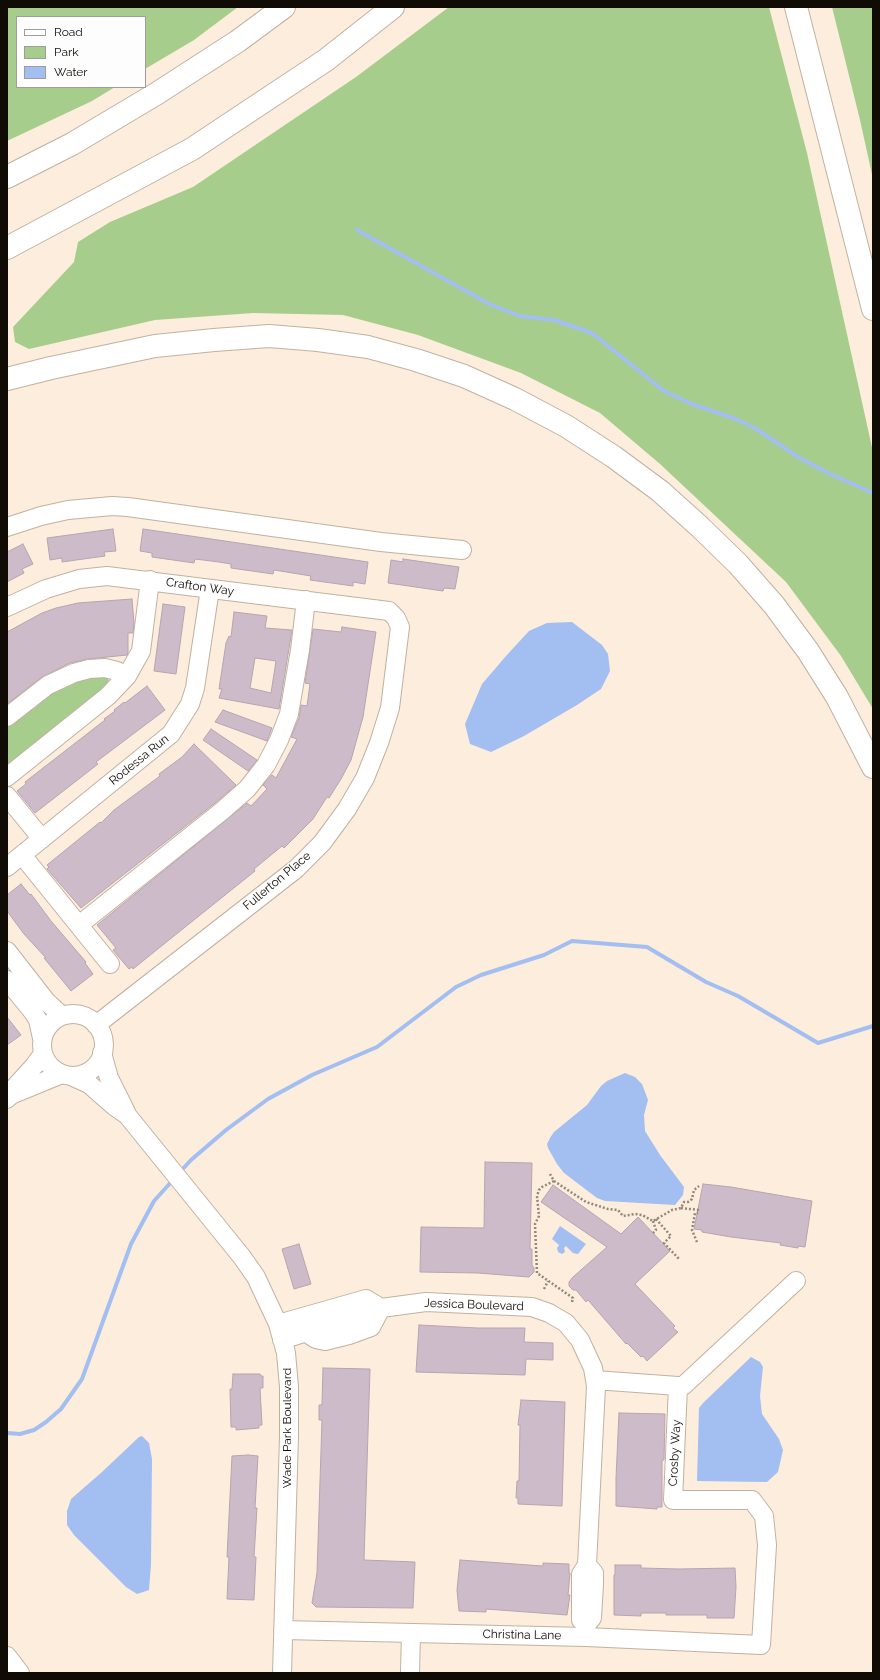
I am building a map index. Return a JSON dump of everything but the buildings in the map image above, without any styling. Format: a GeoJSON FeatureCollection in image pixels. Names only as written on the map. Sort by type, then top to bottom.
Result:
{"type":"FeatureCollection","features":[{"type":"Feature","properties":{"kind":"highway"},"geometry":{"type":"LineString","coordinates":[[7,177],[72,144],[156,94],[238,41],[284,7]]}},
{"type":"Feature","properties":{"kind":"highway"},"geometry":{"type":"LineString","coordinates":[[7,248],[192,150],[326,60],[393,7]]}},
{"type":"Feature","properties":{"kind":"highway"},"geometry":{"type":"LineString","coordinates":[[796,7],[873,308]]}},
{"type":"Feature","properties":{"kind":"highway"},"geometry":{"type":"LineString","coordinates":[[7,379],[155,346],[269,336],[318,340],[368,347],[416,360],[464,376],[521,402],[566,426],[590,441],[660,491],[700,527],[738,564],[774,605],[808,651],[837,697],[873,767]]}},
{"type":"Feature","properties":{"kind":"street"},"geometry":{"type":"LineString","coordinates":[[7,527],[41,516],[68,510],[112,506],[382,542],[462,550]]}},
{"type":"Feature","properties":{"kind":"street","name":"Crafton Way"},"geometry":{"type":"LineString","coordinates":[[7,607],[46,589],[79,579],[107,576],[150,580],[210,589],[389,611],[396,618]]}},
{"type":"Feature","properties":{"kind":"street"},"geometry":{"type":"LineString","coordinates":[[7,778],[108,696],[127,676],[140,651],[150,580]]}},
{"type":"Feature","properties":{"kind":"street","name":"Rodessa Run"},"geometry":{"type":"LineString","coordinates":[[7,867],[171,734],[190,704],[195,688],[210,589]]}},
{"type":"Feature","properties":{"kind":"street"},"geometry":{"type":"LineString","coordinates":[[79,925],[222,811],[247,788],[266,765],[279,740],[289,714],[300,650],[306,600]]}},
{"type":"Feature","properties":{"kind":"street","name":"Fullerton Place"},"geometry":{"type":"LineString","coordinates":[[96,1025],[296,868],[322,843],[347,809],[365,778],[379,743],[390,708],[400,626],[396,618]]}},
{"type":"Feature","properties":{"kind":"street"},"geometry":{"type":"LineString","coordinates":[[7,717],[48,685],[74,673],[89,669],[105,668],[117,671],[127,676]]}},
{"type":"Feature","properties":{"kind":"street"},"geometry":{"type":"LineString","coordinates":[[7,796],[42,839]]}},
{"type":"Feature","properties":{"kind":"street"},"geometry":{"type":"LineString","coordinates":[[22,855],[110,964]]}},
{"type":"Feature","properties":{"kind":"street"},"geometry":{"type":"LineString","coordinates":[[7,950],[46,1001],[62,1016]]}},
{"type":"Feature","properties":{"kind":"street"},"geometry":{"type":"LineString","coordinates":[[7,980],[35,1016],[41,1029],[47,1062],[54,1070],[67,1075]]}},
{"type":"Feature","properties":{"kind":"street"},"geometry":{"type":"LineString","coordinates":[[71,1014],[80,1015],[89,1019],[96,1025],[101,1034],[103,1043],[102,1053],[98,1063],[91,1070],[82,1075],[67,1075],[9,1097],[14,1088],[34,1066],[43,1046],[49,1025],[62,1016],[71,1014]]}},
{"type":"Feature","properties":{"kind":"street","name":"Wade Park Boulevard"},"geometry":{"type":"LineString","coordinates":[[102,1053],[109,1078],[127,1115],[242,1257],[256,1277],[280,1332],[286,1353],[289,1387],[282,1673]]}},
{"type":"Feature","properties":{"kind":"street","name":"Wade Park Boulevard"},"geometry":{"type":"LineString","coordinates":[[67,1075],[89,1084],[114,1106],[127,1115]]}},
{"type":"Feature","properties":{"kind":"street"},"geometry":{"type":"LineString","coordinates":[[595,1380],[683,1386],[796,1281]]}},
{"type":"Feature","properties":{"kind":"street"},"geometry":{"type":"LineString","coordinates":[[280,1332],[305,1332],[333,1323],[366,1299],[381,1308],[371,1327],[333,1323],[280,1332]]}},
{"type":"Feature","properties":{"kind":"street","name":"Jessica Boulevard"},"geometry":{"type":"LineString","coordinates":[[381,1308],[426,1302],[532,1307],[549,1313],[566,1323],[580,1340],[593,1368],[596,1386],[587,1566],[594,1573],[587,1596],[592,1618],[586,1630]]}},
{"type":"Feature","properties":{"kind":"street","name":"Crosby Way"},"geometry":{"type":"LineString","coordinates":[[678,1386],[673,1500],[752,1500],[764,1516],[767,1545],[761,1645]]}},
{"type":"Feature","properties":{"kind":"street","name":"Christina Lane"},"geometry":{"type":"LineString","coordinates":[[283,1630],[412,1633],[586,1630],[761,1645]]}},
{"type":"Feature","properties":{"kind":"street"},"geometry":{"type":"LineString","coordinates":[[410,1673],[412,1633]]}},
{"type":"Feature","properties":{"kind":"street"},"geometry":{"type":"LineString","coordinates":[[7,1656],[20,1673]]}},
{"type":"Feature","properties":{"kind":"path"},"geometry":{"type":"LineString","coordinates":[[550,1174],[554,1181],[586,1202],[608,1209],[618,1210],[624,1216],[635,1214],[642,1215],[653,1221],[656,1230],[653,1233]]}},
{"type":"Feature","properties":{"kind":"path"},"geometry":{"type":"LineString","coordinates":[[554,1181],[539,1190],[537,1196],[539,1216],[535,1224],[537,1273],[572,1298],[572,1302]]}},
{"type":"Feature","properties":{"kind":"path"},"geometry":{"type":"LineString","coordinates":[[682,1208],[684,1202],[688,1202],[692,1199],[694,1190],[700,1186]]}},
{"type":"Feature","properties":{"kind":"path"},"geometry":{"type":"LineString","coordinates":[[653,1221],[672,1210],[682,1208],[699,1212],[695,1213],[692,1226],[697,1242]]}},
{"type":"Feature","properties":{"kind":"path"},"geometry":{"type":"LineString","coordinates":[[656,1219],[671,1236],[664,1243],[679,1259]]}},
{"type":"Feature","properties":{"kind":"path"},"geometry":{"type":"LineString","coordinates":[[544,1289],[548,1280]]}},
{"type":"Feature","properties":{"kind":"green space"},"geometry":{"type":"Polygon","coordinates":[[[7,7],[238,7],[194,40],[146,68],[146,16],[16,16],[16,88],[113,88],[92,101],[7,141],[7,7]]]}},
{"type":"Feature","properties":{"kind":"green space"},"geometry":{"type":"Polygon","coordinates":[[[449,7],[769,7],[807,153],[873,452],[873,709],[841,656],[786,582],[660,464],[600,413],[521,373],[418,335],[343,315],[253,313],[155,320],[29,349],[15,342],[13,327],[74,262],[78,242],[110,222],[193,187],[356,77],[449,7]]]}},
{"type":"Feature","properties":{"kind":"green space"},"geometry":{"type":"Polygon","coordinates":[[[832,7],[873,7],[873,179],[860,120],[832,7]]]}},
{"type":"Feature","properties":{"kind":"green space"},"geometry":{"type":"Polygon","coordinates":[[[84,675],[108,677],[109,683],[7,769],[7,726],[52,690],[84,675]]]}},
{"type":"Feature","properties":{"kind":"water"},"geometry":{"type":"Polygon","coordinates":[[[572,622],[602,645],[608,654],[610,671],[601,689],[524,736],[491,752],[470,744],[465,724],[482,684],[529,631],[547,623],[572,622]]]}},
{"type":"Feature","properties":{"kind":"water"},"geometry":{"type":"Polygon","coordinates":[[[625,1073],[635,1077],[642,1084],[648,1100],[644,1115],[645,1131],[660,1155],[684,1187],[683,1195],[675,1205],[605,1201],[597,1198],[564,1173],[548,1148],[547,1144],[554,1132],[587,1105],[601,1086],[607,1081],[625,1073]]]}},
{"type":"Feature","properties":{"kind":"water"},"geometry":{"type":"Polygon","coordinates":[[[560,1226],[586,1244],[578,1254],[573,1253],[566,1246],[564,1248],[565,1252],[562,1254],[558,1252],[557,1248],[559,1245],[552,1239],[560,1226]]]}},
{"type":"Feature","properties":{"kind":"water"},"geometry":{"type":"Polygon","coordinates":[[[751,1357],[760,1362],[763,1367],[760,1396],[762,1414],[779,1439],[783,1450],[778,1472],[767,1482],[697,1481],[699,1408],[751,1357]]]}},
{"type":"Feature","properties":{"kind":"water"},"geometry":{"type":"Polygon","coordinates":[[[142,1436],[149,1443],[152,1459],[151,1564],[149,1590],[137,1594],[126,1587],[74,1535],[67,1525],[67,1511],[71,1499],[139,1437],[142,1436]]]}},
{"type":"Feature","properties":{"kind":"waterway"},"geometry":{"type":"LineString","coordinates":[[357,230],[491,305],[520,316],[554,320],[592,333],[664,391],[692,404],[733,418],[755,428],[798,457],[826,472],[873,493]]}},
{"type":"Feature","properties":{"kind":"waterway"},"geometry":{"type":"LineString","coordinates":[[179,1173],[191,1160],[226,1130],[268,1099],[312,1075],[377,1047],[456,987],[481,975],[544,955],[572,941],[647,947],[706,982],[738,996],[818,1043],[873,1026]]}},
{"type":"Feature","properties":{"kind":"waterway"},"geometry":{"type":"LineString","coordinates":[[7,1433],[20,1434],[34,1430],[46,1422],[61,1409],[82,1379],[131,1244],[154,1201],[173,1180]]}}]}
